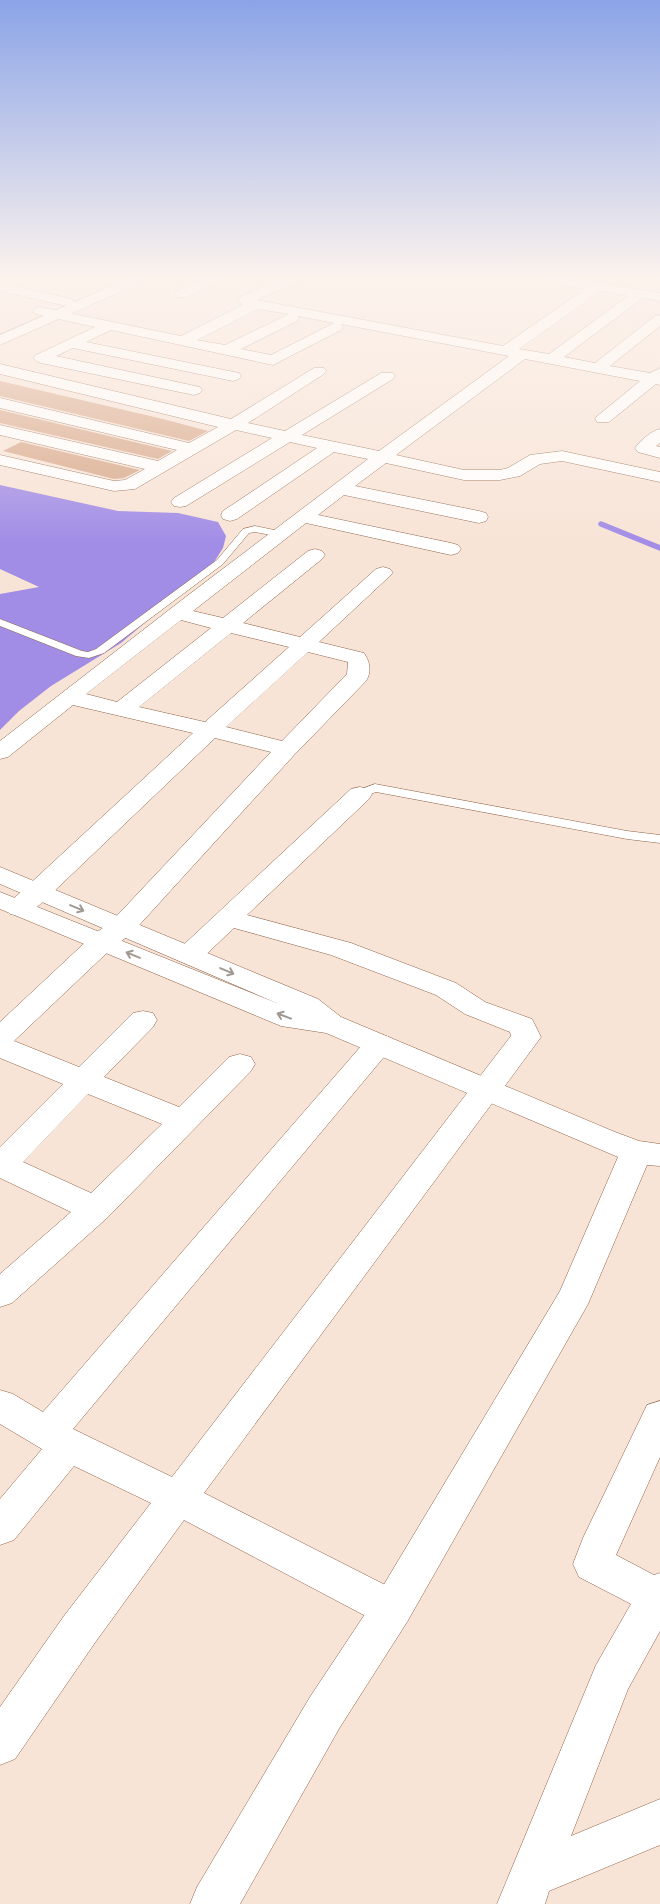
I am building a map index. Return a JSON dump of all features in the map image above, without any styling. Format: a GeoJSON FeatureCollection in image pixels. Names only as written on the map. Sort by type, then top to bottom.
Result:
{"type":"FeatureCollection","features":[{"type":"Feature","properties":{"kind":"street"},"geometry":{"type":"LineString","coordinates":[[83,367],[194,390]]}},
{"type":"Feature","properties":{"kind":"street"},"geometry":{"type":"LineString","coordinates":[[188,367],[233,376]]}},
{"type":"Feature","properties":{"kind":"street"},"geometry":{"type":"LineString","coordinates":[[0,752],[69,696],[280,534],[504,367]]}},
{"type":"Feature","properties":{"kind":"street"},"geometry":{"type":"LineString","coordinates":[[591,367],[658,377]]}},
{"type":"Feature","properties":{"kind":"street"},"geometry":{"type":"LineString","coordinates":[[0,370],[233,425],[464,475],[507,474],[536,460],[562,456],[660,477]]}},
{"type":"Feature","properties":{"kind":"street"},"geometry":{"type":"LineString","coordinates":[[0,460],[118,487],[129,485],[233,425],[319,371]]}},
{"type":"Feature","properties":{"kind":"street"},"geometry":{"type":"LineString","coordinates":[[180,502],[387,376]]}},
{"type":"Feature","properties":{"kind":"street"},"geometry":{"type":"LineString","coordinates":[[602,418],[658,377]]}},
{"type":"Feature","properties":{"kind":"street"},"geometry":{"type":"LineString","coordinates":[[0,403],[193,449]]}},
{"type":"Feature","properties":{"kind":"street"},"geometry":{"type":"LineString","coordinates":[[0,430],[160,467]]}},
{"type":"Feature","properties":{"kind":"street"},"geometry":{"type":"LineString","coordinates":[[660,434],[644,448],[660,453]]}},
{"type":"Feature","properties":{"kind":"street"},"geometry":{"type":"LineString","coordinates":[[230,515],[331,446]]}},
{"type":"Feature","properties":{"kind":"street"},"geometry":{"type":"LineString","coordinates":[[340,489],[479,517]]}},
{"type":"Feature","properties":{"kind":"street"},"geometry":{"type":"LineString","coordinates":[[303,517],[451,549]]}},
{"type":"Feature","properties":{"kind":"street"},"geometry":{"type":"LineString","coordinates":[[122,709],[315,555]]}},
{"type":"Feature","properties":{"kind":"street"},"geometry":{"type":"LineString","coordinates":[[19,900],[383,573]]}},
{"type":"Feature","properties":{"kind":"street"},"geometry":{"type":"LineString","coordinates":[[0,1038],[112,935],[358,676],[359,663],[356,658],[349,655],[178,613]]}},
{"type":"Feature","properties":{"kind":"street"},"geometry":{"type":"LineString","coordinates":[[69,696],[287,749]]}},
{"type":"Feature","properties":{"kind":"street"},"geometry":{"type":"LineString","coordinates":[[189,955],[360,794]]}},
{"type":"Feature","properties":{"kind":"street"},"geometry":{"type":"LineString","coordinates":[[0,875],[19,900],[112,935],[291,1019],[332,1024]]}},
{"type":"Feature","properties":{"kind":"street"},"geometry":{"type":"LineString","coordinates":[[0,1744],[79,1630],[526,1037],[522,1026],[475,1008],[446,989],[341,949],[228,918]]}},
{"type":"Feature","properties":{"kind":"street"},"geometry":{"type":"LineString","coordinates":[[112,935],[189,955],[308,1005],[332,1024],[604,1140],[648,1154],[576,1296],[392,1609],[325,1712],[214,1904]]}},
{"type":"Feature","properties":{"kind":"street"},"geometry":{"type":"LineString","coordinates":[[95,1208],[0,1165],[143,1020]]}},
{"type":"Feature","properties":{"kind":"street"},"geometry":{"type":"LineString","coordinates":[[0,1528],[58,1439],[379,1044]]}},
{"type":"Feature","properties":{"kind":"street"},"geometry":{"type":"LineString","coordinates":[[0,1047],[185,1121]]}},
{"type":"Feature","properties":{"kind":"street"},"geometry":{"type":"LineString","coordinates":[[4,1281],[95,1208],[185,1121],[240,1064]]}},
{"type":"Feature","properties":{"kind":"street"},"geometry":{"type":"LineString","coordinates":[[0,1404],[58,1439],[178,1498],[392,1609]]}},
{"type":"Feature","properties":{"kind":"street"},"geometry":{"type":"LineString","coordinates":[[527,1890],[611,1679],[659,1595],[593,1564],[597,1551],[660,1416]]}},
{"type":"Feature","properties":{"kind":"street"},"geometry":{"type":"LineString","coordinates":[[527,1890],[660,1822]]}},
{"type":"Feature","properties":{"kind":"lane"},"geometry":{"type":"LineString","coordinates":[[0,622],[80,654],[90,655],[100,651],[220,562],[246,530],[255,529],[280,534]]}},
{"type":"Feature","properties":{"kind":"lane"},"geometry":{"type":"LineString","coordinates":[[360,794],[375,788],[627,835],[660,839]]}},
{"type":"Feature","properties":{"kind":"shaded area"},"geometry":{"type":"Polygon","coordinates":[[[0,485],[118,511],[178,513],[218,522],[226,536],[223,548],[211,567],[121,643],[51,686],[19,711],[0,730],[0,594],[39,587],[0,569],[0,485]]]}},
{"type":"Feature","properties":{"kind":"building"},"geometry":{"type":"Polygon","coordinates":[[[0,381],[208,431],[189,441],[0,396],[0,381]]]}},
{"type":"Feature","properties":{"kind":"building"},"geometry":{"type":"Polygon","coordinates":[[[0,410],[172,451],[158,459],[0,423],[0,410]]]}},
{"type":"Feature","properties":{"kind":"building"},"geometry":{"type":"Polygon","coordinates":[[[21,442],[140,470],[124,478],[114,479],[3,451],[21,442]]]}},
{"type":"Feature","properties":{"kind":"waterway"},"geometry":{"type":"LineString","coordinates":[[601,524],[660,548]]}}]}
